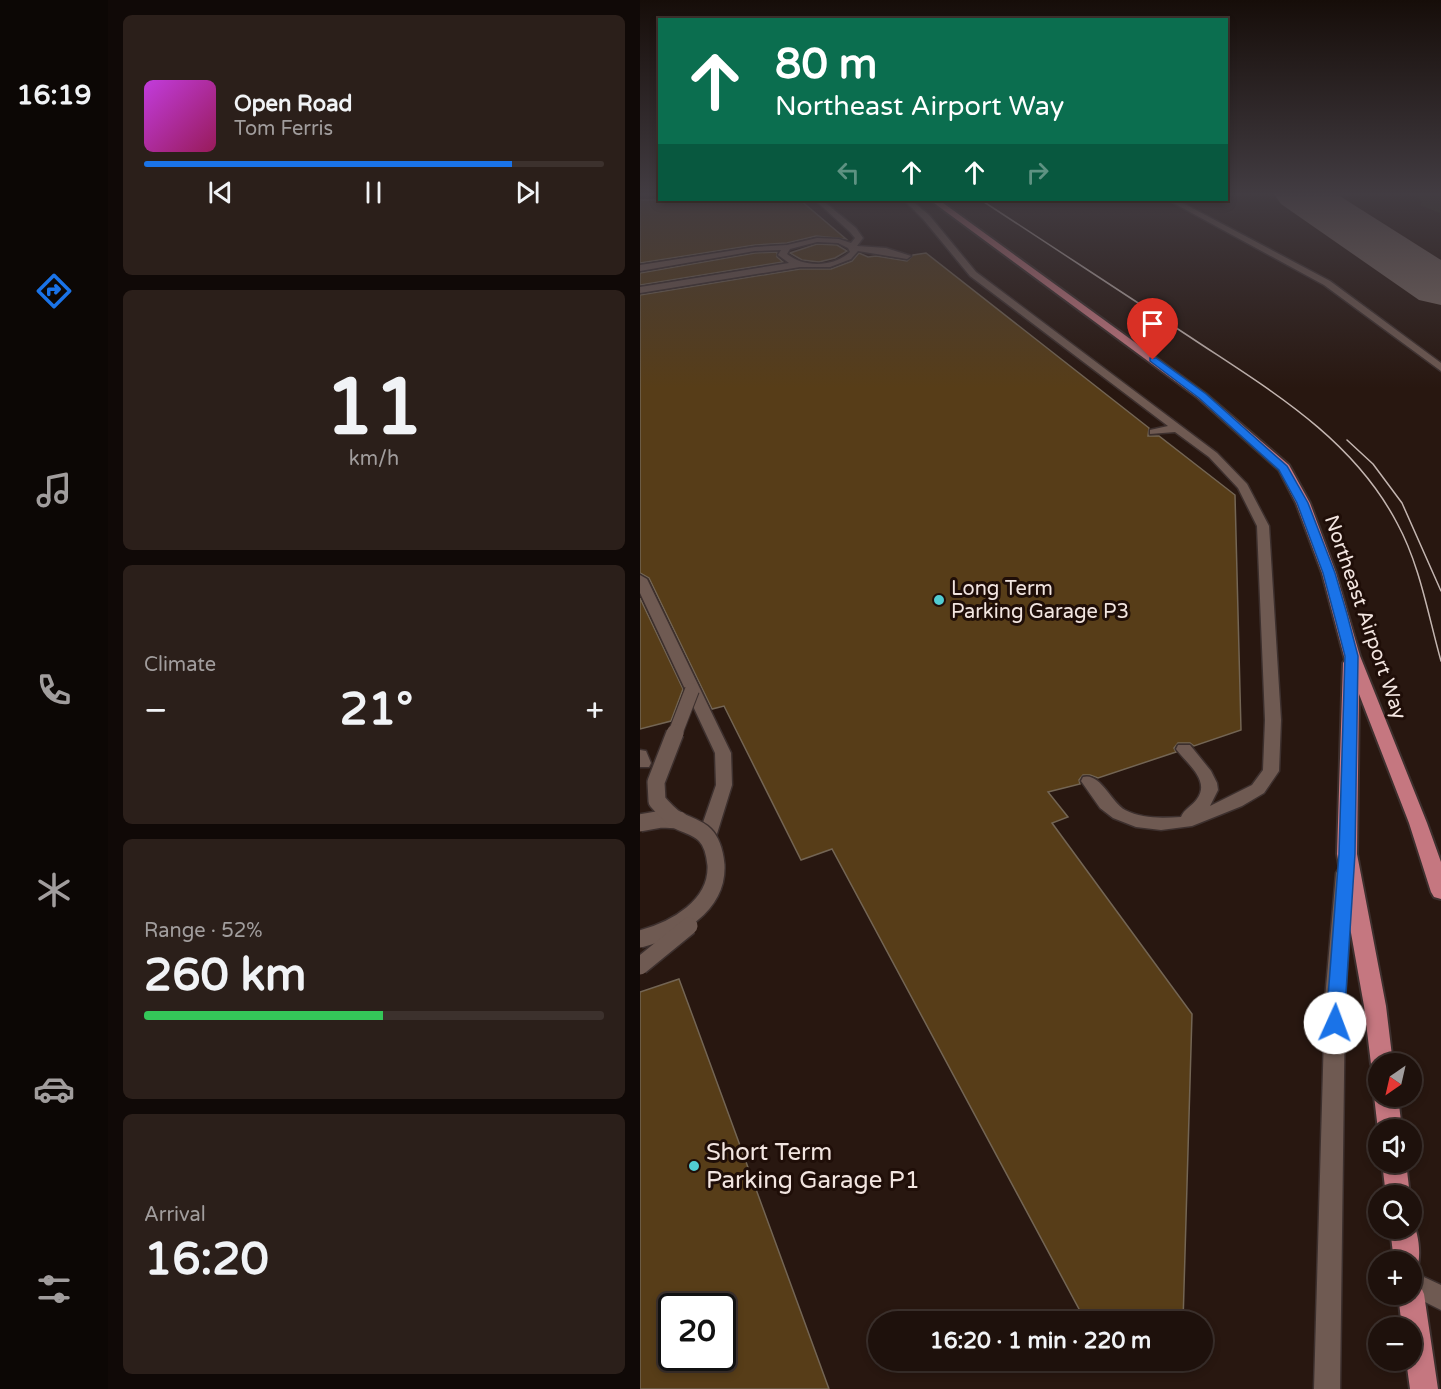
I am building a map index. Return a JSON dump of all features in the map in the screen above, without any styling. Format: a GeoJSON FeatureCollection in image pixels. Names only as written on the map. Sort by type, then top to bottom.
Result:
{"type":"FeatureCollection","features":[{"type":"Feature","properties":{"kind":"main road","name":"Northeast Airport Way"},"geometry":{"type":"LineString","coordinates":[[1013,258],[1202,396],[1284,468],[1303,503],[1329,573],[1352,656],[1418,823],[1441,892]]}},
{"type":"Feature","properties":{"kind":"main road"},"geometry":{"type":"LineString","coordinates":[[1352,656],[1347,854],[1375,1006],[1381,1053]]}},
{"type":"Feature","properties":{"kind":"main road"},"geometry":{"type":"LineString","coordinates":[[1413,1305],[1424,1389]]}},
{"type":"Feature","properties":{"kind":"lane"},"geometry":{"type":"LineString","coordinates":[[640,268],[704,258]]}},
{"type":"Feature","properties":{"kind":"lane"},"geometry":{"type":"LineString","coordinates":[[640,278],[766,258]]}},
{"type":"Feature","properties":{"kind":"lane"},"geometry":{"type":"LineString","coordinates":[[787,258],[788,261],[801,264]]}},
{"type":"Feature","properties":{"kind":"lane"},"geometry":{"type":"LineString","coordinates":[[640,290],[801,264],[835,262],[846,258]]}},
{"type":"Feature","properties":{"kind":"lane"},"geometry":{"type":"LineString","coordinates":[[960,258],[973,274],[1213,455],[1243,487],[1263,526],[1273,720],[1271,771],[1258,789],[1236,802],[1186,822],[1161,824],[1136,821],[1119,814],[1106,804],[1090,781],[1108,803],[1138,819],[1163,821],[1185,818],[1203,806],[1210,791],[1208,776],[1184,749]]}},
{"type":"Feature","properties":{"kind":"lane"},"geometry":{"type":"LineString","coordinates":[[1280,258],[1327,283],[1441,368]]}},
{"type":"Feature","properties":{"kind":"lane"},"geometry":{"type":"LineString","coordinates":[[1154,432],[1176,428]]}},
{"type":"Feature","properties":{"kind":"lane"},"geometry":{"type":"LineString","coordinates":[[640,579],[723,753],[724,785],[707,837],[715,852],[718,870],[713,889],[699,908],[678,925],[640,939]]}},
{"type":"Feature","properties":{"kind":"lane"},"geometry":{"type":"LineString","coordinates":[[640,939],[650,938],[676,925],[701,907],[715,886],[714,850],[706,836],[674,819],[656,801],[656,782],[692,690]]}},
{"type":"Feature","properties":{"kind":"lane"},"geometry":{"type":"LineString","coordinates":[[640,823],[674,819]]}},
{"type":"Feature","properties":{"kind":"lane"},"geometry":{"type":"LineString","coordinates":[[640,823],[677,819],[705,834],[713,849],[720,886],[709,906],[689,926],[640,966]]}},
{"type":"Feature","properties":{"kind":"lane"},"geometry":{"type":"LineString","coordinates":[[1327,1389],[1335,999],[1347,854]]}},
{"type":"Feature","properties":{"kind":"lane"},"geometry":{"type":"LineString","coordinates":[[1422,1288],[1441,1298]]}},
{"type":"Feature","properties":{"kind":"building"},"geometry":{"type":"Polygon","coordinates":[[[640,258],[673,258],[640,263],[640,258]]]}},
{"type":"Feature","properties":{"kind":"building"},"geometry":{"type":"Polygon","coordinates":[[[727,258],[778,258],[783,262],[640,285],[640,273],[727,258]]]}},
{"type":"Feature","properties":{"kind":"building"},"geometry":{"type":"Polygon","coordinates":[[[798,258],[835,258],[819,262],[798,258]]]}},
{"type":"Feature","properties":{"kind":"building","name":"Long Term Parking Garage P3"},"geometry":{"type":"Polygon","coordinates":[[[855,258],[887,258],[907,261],[910,258],[932,258],[1149,428],[1148,436],[1159,436],[1235,495],[1241,730],[1194,746],[1190,743],[1178,743],[1174,748],[1176,752],[1098,778],[1083,775],[1079,780],[1080,784],[1048,792],[1068,817],[1052,823],[1192,1014],[1183,1311],[1080,1311],[832,849],[801,860],[724,706],[712,709],[649,578],[640,573],[640,295],[800,269],[831,269],[855,258]]]}},
{"type":"Feature","properties":{"kind":"building"},"geometry":{"type":"Polygon","coordinates":[[[640,598],[683,689],[671,721],[640,729],[640,598]]]}},
{"type":"Feature","properties":{"kind":"building","name":"Short Term Parking Garage P1"},"geometry":{"type":"Polygon","coordinates":[[[679,979],[829,1389],[640,1389],[640,992],[679,979]]]}},
{"type":"Feature","properties":{"kind":"taxiway"},"geometry":{"type":"LineString","coordinates":[[1397,258],[1441,287]]}},
{"type":"Feature","properties":{"kind":"tram line"},"geometry":{"type":"LineString","coordinates":[[1069,258],[1278,396],[1306,417],[1357,465],[1378,492],[1405,539],[1418,573],[1441,661]]}},
{"type":"Feature","properties":{"kind":"tram line"},"geometry":{"type":"LineString","coordinates":[[1347,440],[1373,464],[1402,503],[1441,591]]}},
{"type":"Feature","properties":{"kind":"place","name":"Long Term Parking Garage P3"},"geometry":{"type":"Point","coordinates":[939,600]}},
{"type":"Feature","properties":{"kind":"place","name":"Short Term Parking Garage P1"},"geometry":{"type":"Point","coordinates":[694,1166]}},
{"type":"Feature","properties":{"kind":"route"},"geometry":{"type":"LineString","coordinates":[[1153,360],[1202,396],[1284,468],[1303,503],[1329,573],[1352,656],[1347,772],[1347,854],[1335,1023]]}}]}
